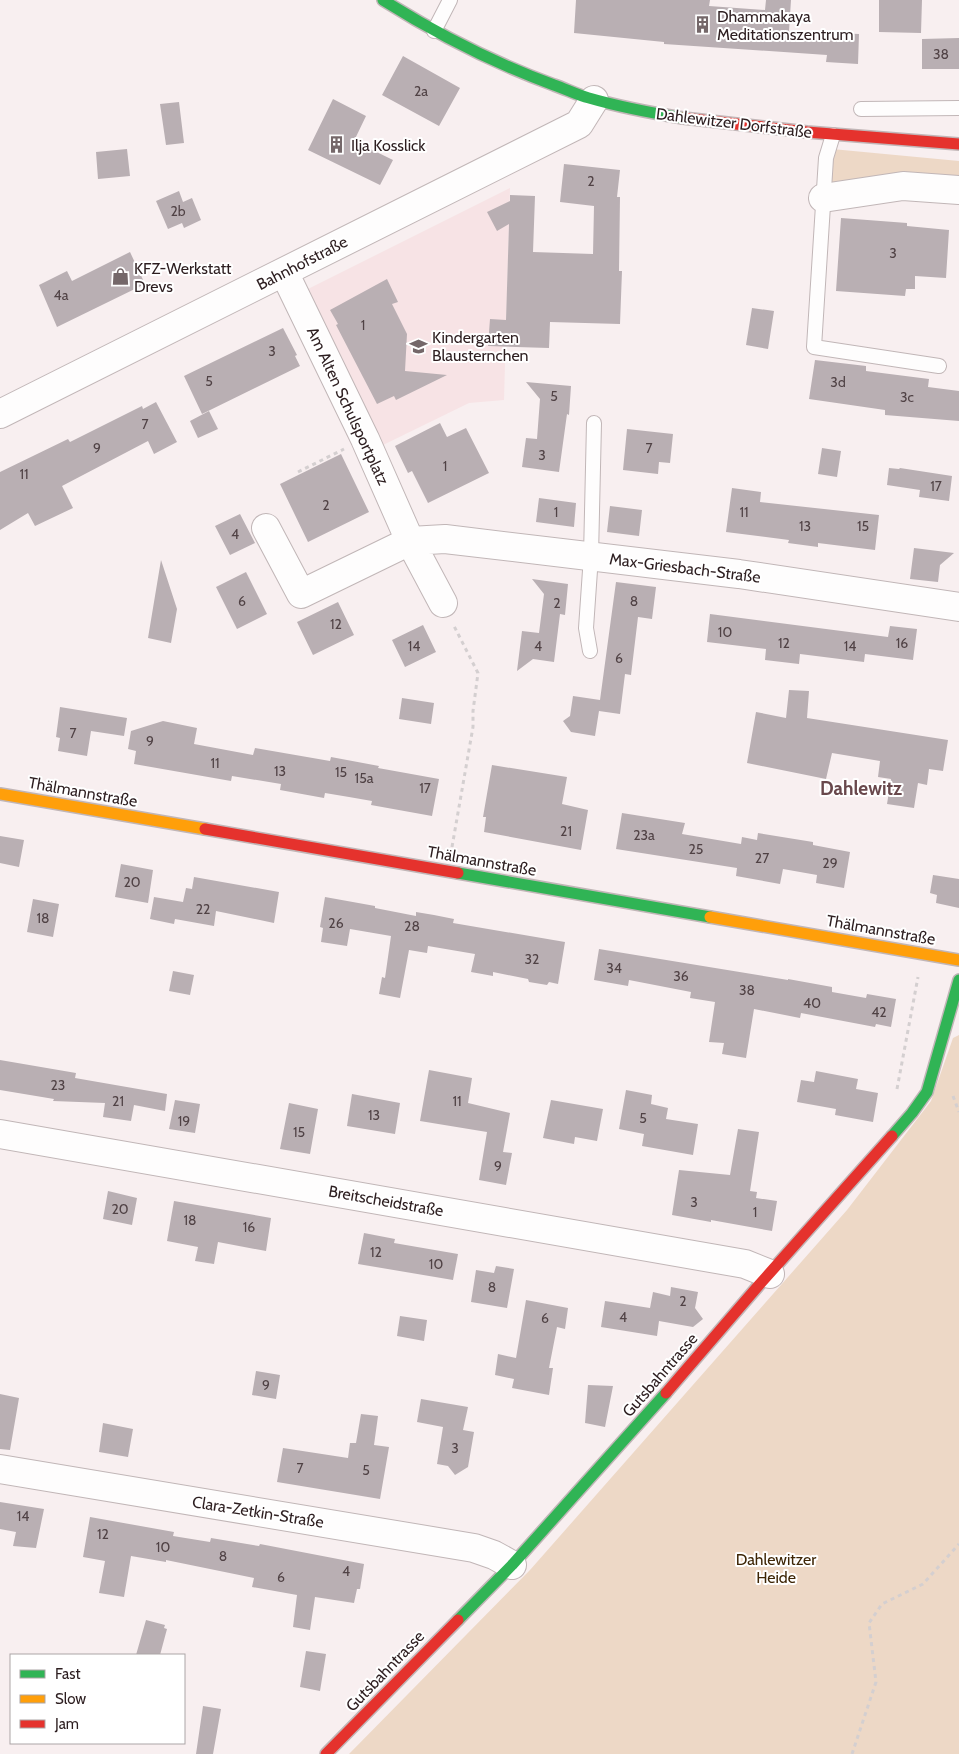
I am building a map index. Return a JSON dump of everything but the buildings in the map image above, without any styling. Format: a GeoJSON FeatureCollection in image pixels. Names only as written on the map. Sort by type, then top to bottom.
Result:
{"type":"FeatureCollection","features":[{"type":"Feature","properties":{"kind":"street","name":"Dahlewitzer Dorfstraße"},"geometry":{"type":"LineString","coordinates":[[383,0],[434,31],[477,53],[528,76],[594,100],[719,124],[959,144]]}},
{"type":"Feature","properties":{"kind":"street","name":"Bahnhofstraße"},"geometry":{"type":"LineString","coordinates":[[0,414],[579,124],[594,100]]}},
{"type":"Feature","properties":{"kind":"street"},"geometry":{"type":"LineString","coordinates":[[822,198],[903,186],[959,190]]}},
{"type":"Feature","properties":{"kind":"street","name":"Am Alten Schulsportplatz"},"geometry":{"type":"LineString","coordinates":[[284,272],[365,439],[410,540],[443,603]]}},
{"type":"Feature","properties":{"kind":"street"},"geometry":{"type":"LineString","coordinates":[[266,528],[301,594],[410,540]]}},
{"type":"Feature","properties":{"kind":"street","name":"Max-Griesbach-Straße"},"geometry":{"type":"LineString","coordinates":[[410,540],[445,539],[592,556],[739,574],[880,597],[959,607]]}},
{"type":"Feature","properties":{"kind":"street","name":"Thälmannstraße"},"geometry":{"type":"LineString","coordinates":[[0,794],[959,960]]}},
{"type":"Feature","properties":{"kind":"street","name":"Gutsbahntrasse"},"geometry":{"type":"LineString","coordinates":[[326,1754],[512,1565],[643,1420],[912,1113],[927,1092],[959,980]]}},
{"type":"Feature","properties":{"kind":"street","name":"Breitscheidstraße"},"geometry":{"type":"LineString","coordinates":[[0,1134],[729,1261],[745,1264],[770,1274]]}},
{"type":"Feature","properties":{"kind":"street","name":"Clara-Zetkin-Straße"},"geometry":{"type":"LineString","coordinates":[[0,1469],[474,1548],[494,1555],[512,1565]]}},
{"type":"Feature","properties":{"kind":"lane"},"geometry":{"type":"LineString","coordinates":[[434,31],[450,0]]}},
{"type":"Feature","properties":{"kind":"lane"},"geometry":{"type":"LineString","coordinates":[[861,109],[959,108]]}},
{"type":"Feature","properties":{"kind":"lane"},"geometry":{"type":"LineString","coordinates":[[833,134],[826,158],[822,198],[814,346],[939,366]]}},
{"type":"Feature","properties":{"kind":"lane"},"geometry":{"type":"LineString","coordinates":[[590,650],[586,628],[592,556],[594,423]]}},
{"type":"Feature","properties":{"kind":"path"},"geometry":{"type":"LineString","coordinates":[[298,472],[365,439]]}},
{"type":"Feature","properties":{"kind":"path"},"geometry":{"type":"LineString","coordinates":[[443,603],[478,673],[472,711],[473,726],[449,872]]}},
{"type":"Feature","properties":{"kind":"path"},"geometry":{"type":"LineString","coordinates":[[896,1094],[920,969]]}},
{"type":"Feature","properties":{"kind":"path"},"geometry":{"type":"LineString","coordinates":[[852,1754],[876,1682],[869,1623],[882,1604],[923,1584],[959,1544]]}},
{"type":"Feature","properties":{"kind":"shaded area","name":"Kindergarten Blausternchen"},"geometry":{"type":"Polygon","coordinates":[[[510,188],[504,400],[469,403],[381,446],[304,291],[510,188]]]}},
{"type":"Feature","properties":{"kind":"green space"},"geometry":{"type":"Polygon","coordinates":[[[832,149],[959,161],[959,181],[829,190],[832,149]]]}},
{"type":"Feature","properties":{"kind":"green space","name":"Dahlewitzer Heide"},"geometry":{"type":"Polygon","coordinates":[[[959,1035],[959,1754],[349,1754],[530,1570],[847,1210],[931,1101],[953,1038],[959,1035]]]}},
{"type":"Feature","properties":{"kind":"traffic: fast"},"geometry":{"type":"LineString","coordinates":[[383,0],[424,25],[466,47],[580,95],[636,110],[683,118]]}},
{"type":"Feature","properties":{"kind":"traffic: fast"},"geometry":{"type":"LineString","coordinates":[[458,873],[710,917]]}},
{"type":"Feature","properties":{"kind":"traffic: fast"},"geometry":{"type":"LineString","coordinates":[[892,1136],[927,1092],[959,980]]}},
{"type":"Feature","properties":{"kind":"traffic: fast"},"geometry":{"type":"LineString","coordinates":[[458,1620],[512,1565],[666,1393]]}},
{"type":"Feature","properties":{"kind":"traffic: slow"},"geometry":{"type":"LineString","coordinates":[[0,794],[205,829]]}},
{"type":"Feature","properties":{"kind":"traffic: slow"},"geometry":{"type":"LineString","coordinates":[[710,917],[959,960]]}},
{"type":"Feature","properties":{"kind":"traffic: jam"},"geometry":{"type":"LineString","coordinates":[[683,118],[807,132],[959,144]]}},
{"type":"Feature","properties":{"kind":"traffic: jam"},"geometry":{"type":"LineString","coordinates":[[205,829],[458,873]]}},
{"type":"Feature","properties":{"kind":"traffic: jam"},"geometry":{"type":"LineString","coordinates":[[666,1393],[892,1136]]}},
{"type":"Feature","properties":{"kind":"traffic: jam"},"geometry":{"type":"LineString","coordinates":[[326,1754],[458,1620]]}},
{"type":"Feature","properties":{"kind":"place","name":"Dhammakaya Meditationszentrum"},"geometry":{"type":"Point","coordinates":[703,25]}},
{"type":"Feature","properties":{"kind":"place","name":"Ilja Kosslick"},"geometry":{"type":"Point","coordinates":[337,145]}},
{"type":"Feature","properties":{"kind":"place","name":"KFZ-Werkstatt Drevs"},"geometry":{"type":"Point","coordinates":[120,277]}},
{"type":"Feature","properties":{"kind":"place","name":"Kindergarten Blausternchen"},"geometry":{"type":"Point","coordinates":[418,346]}},
{"type":"Feature","properties":{"kind":"district","name":"Dahlewitz"},"geometry":{"type":"Point","coordinates":[861,788]}}]}
